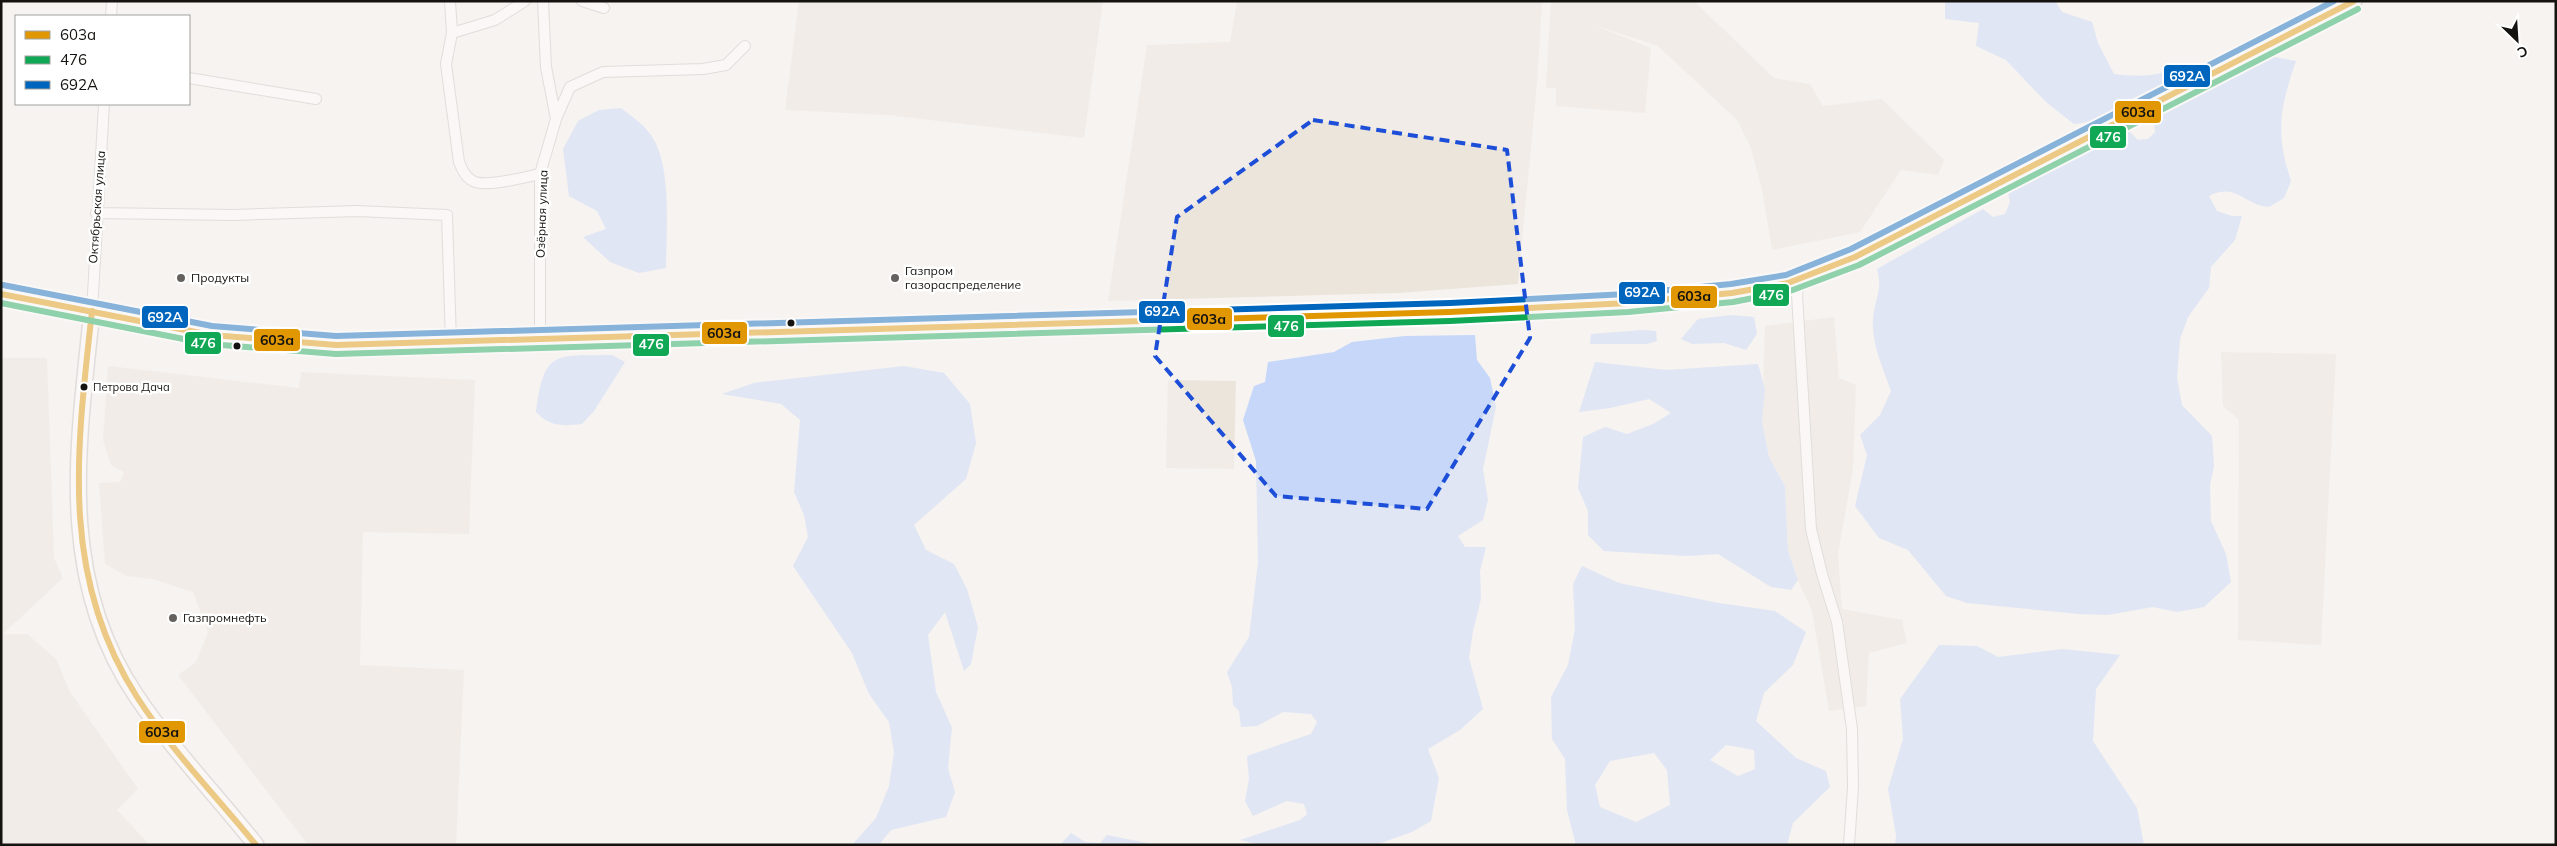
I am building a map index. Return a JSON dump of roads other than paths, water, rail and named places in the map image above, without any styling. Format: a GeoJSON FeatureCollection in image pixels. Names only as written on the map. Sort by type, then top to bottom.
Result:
{"type":"FeatureCollection","features":[{"type":"Feature","properties":{"kind":"main road"},"geometry":{"type":"LineString","coordinates":[[256,845],[136,696],[100,629],[85,576],[77,507],[81,425],[92,311],[232,338],[336,345],[1523,309],[1715,295],[1775,286],[1800,279],[1855,257],[2354,1]]}},
{"type":"Feature","properties":{"kind":"street"},"geometry":{"type":"LineString","coordinates":[[111,15],[112,1]]}},
{"type":"Feature","properties":{"kind":"street"},"geometry":{"type":"LineString","coordinates":[[450,1],[452,34],[446,64],[459,162],[465,174],[473,181],[484,183],[540,174]]}},
{"type":"Feature","properties":{"kind":"street"},"geometry":{"type":"LineString","coordinates":[[452,34],[495,20],[525,1]]}},
{"type":"Feature","properties":{"kind":"street","name":"Озёрная улица"},"geometry":{"type":"LineString","coordinates":[[540,340],[540,174],[556,119],[546,67],[543,1]]}},
{"type":"Feature","properties":{"kind":"street"},"geometry":{"type":"LineString","coordinates":[[582,1],[604,8]]}},
{"type":"Feature","properties":{"kind":"street"},"geometry":{"type":"LineString","coordinates":[[556,119],[570,87],[603,72],[703,69],[726,66],[745,46]]}},
{"type":"Feature","properties":{"kind":"street"},"geometry":{"type":"LineString","coordinates":[[190,78],[316,99]]}},
{"type":"Feature","properties":{"kind":"street","name":"Октябрьская улица"},"geometry":{"type":"LineString","coordinates":[[92,311],[96,213],[104,105]]}},
{"type":"Feature","properties":{"kind":"street"},"geometry":{"type":"LineString","coordinates":[[96,213],[233,215],[357,211],[447,215],[451,342]]}},
{"type":"Feature","properties":{"kind":"street"},"geometry":{"type":"LineString","coordinates":[[1800,279],[1797,295],[1811,529],[1822,574],[1838,622],[1852,729],[1853,787],[1849,845]]}},
{"type":"Feature","properties":{"kind":"street"},"geometry":{"type":"LineString","coordinates":[[1,294],[92,311]]}},
{"type":"Feature","properties":{"kind":"water"},"geometry":{"type":"Polygon","coordinates":[[[1945,1],[2055,1],[2062,12],[2092,22],[2098,43],[2114,74],[2148,75],[2171,70],[2179,66],[2180,75],[2089,122],[2074,124],[2046,102],[2006,60],[1976,46],[1979,23],[1945,19],[1945,1]]]}},
{"type":"Feature","properties":{"kind":"water"},"geometry":{"type":"Polygon","coordinates":[[[2274,57],[2296,61],[2286,92],[2281,134],[2291,181],[2284,198],[2269,207],[2233,193],[2218,192],[2209,196],[2217,211],[2232,216],[2242,216],[2235,240],[2211,267],[2209,288],[2188,317],[2180,339],[2177,378],[2182,405],[2212,436],[2214,466],[2210,485],[2211,521],[2226,554],[2231,582],[2204,607],[2177,612],[2153,607],[2108,615],[2079,614],[1967,603],[1946,596],[1908,550],[1879,538],[1855,506],[1867,455],[1860,435],[1880,415],[1891,391],[1878,355],[1874,336],[1873,318],[1879,283],[1877,269],[1983,209],[1993,217],[2005,214],[2010,202],[2008,192],[2129,131],[2138,140],[2148,139],[2155,132],[2153,116],[2274,57]]]}},
{"type":"Feature","properties":{"kind":"water"},"geometry":{"type":"Polygon","coordinates":[[[621,108],[648,131],[660,153],[667,203],[666,268],[639,273],[610,262],[583,237],[606,229],[597,211],[569,196],[563,149],[578,121],[599,110],[621,108]]]}},
{"type":"Feature","properties":{"kind":"water"},"geometry":{"type":"Polygon","coordinates":[[[1731,315],[1754,317],[1757,334],[1746,350],[1724,343],[1692,344],[1681,339],[1698,319],[1731,315]]]}},
{"type":"Feature","properties":{"kind":"water"},"geometry":{"type":"Polygon","coordinates":[[[1643,330],[1656,331],[1657,341],[1647,344],[1590,344],[1591,334],[1643,330]]]}},
{"type":"Feature","properties":{"kind":"water"},"geometry":{"type":"Polygon","coordinates":[[[1475,335],[1477,360],[1490,378],[1496,407],[1483,469],[1488,500],[1483,520],[1458,536],[1465,547],[1486,547],[1480,571],[1481,599],[1469,658],[1483,709],[1460,730],[1428,749],[1439,778],[1431,821],[1412,832],[1375,845],[1261,845],[1240,840],[1300,820],[1307,814],[1304,804],[1287,801],[1253,816],[1245,801],[1249,779],[1247,756],[1311,734],[1317,722],[1311,714],[1283,712],[1257,726],[1241,727],[1239,711],[1233,705],[1232,687],[1227,672],[1249,637],[1258,562],[1256,461],[1243,420],[1254,386],[1265,382],[1268,362],[1334,352],[1352,342],[1405,336],[1475,335]]]}},
{"type":"Feature","properties":{"kind":"water"},"geometry":{"type":"Polygon","coordinates":[[[577,355],[612,355],[625,362],[594,411],[582,424],[552,423],[536,412],[543,377],[556,360],[577,355]]]}},
{"type":"Feature","properties":{"kind":"water"},"geometry":{"type":"Polygon","coordinates":[[[1595,362],[1666,370],[1758,364],[1765,389],[1762,421],[1769,457],[1785,486],[1788,551],[1798,580],[1791,590],[1771,587],[1718,554],[1687,556],[1604,551],[1588,535],[1588,511],[1578,488],[1583,437],[1605,427],[1627,434],[1653,424],[1671,413],[1649,399],[1610,408],[1579,412],[1595,362]]]}},
{"type":"Feature","properties":{"kind":"water"},"geometry":{"type":"Polygon","coordinates":[[[904,366],[944,373],[970,404],[976,443],[966,479],[914,525],[926,550],[954,564],[967,589],[978,627],[971,664],[964,671],[945,612],[928,635],[936,692],[952,728],[948,768],[955,792],[946,817],[891,830],[879,845],[852,845],[876,818],[889,786],[894,753],[889,722],[869,694],[852,653],[793,566],[808,537],[804,515],[794,492],[800,420],[781,404],[722,394],[754,383],[904,366]]]}},
{"type":"Feature","properties":{"kind":"water"},"geometry":{"type":"Polygon","coordinates":[[[1582,566],[1619,583],[1719,603],[1775,611],[1806,632],[1793,665],[1764,693],[1756,721],[1796,758],[1826,771],[1830,787],[1793,823],[1787,845],[1576,845],[1567,810],[1565,759],[1552,739],[1551,697],[1568,665],[1575,629],[1573,584],[1582,566]],[[1726,745],[1710,760],[1738,776],[1755,769],[1754,750],[1726,745]],[[1654,753],[1610,761],[1595,785],[1600,807],[1636,822],[1670,805],[1667,770],[1654,753]]]}},
{"type":"Feature","properties":{"kind":"water"},"geometry":{"type":"Polygon","coordinates":[[[1939,645],[1977,646],[1998,657],[2063,649],[2120,655],[2096,689],[2093,741],[2137,808],[2144,845],[1895,845],[1896,835],[1888,789],[1903,739],[1900,699],[1939,645]]]}},
{"type":"Feature","properties":{"kind":"water"},"geometry":{"type":"Polygon","coordinates":[[[1071,833],[1085,842],[1100,843],[1107,835],[1157,845],[1060,845],[1071,833]]]}},
{"type":"Feature","properties":{"kind":"place","name":"Продукты"},"geometry":{"type":"Point","coordinates":[181,278]}},
{"type":"Feature","properties":{"kind":"place","name":"Газпром газораспределение"},"geometry":{"type":"Point","coordinates":[895,278]}},
{"type":"Feature","properties":{"kind":"place","name":"Петрова Дача"},"geometry":{"type":"Point","coordinates":[84,387]}},
{"type":"Feature","properties":{"kind":"place","name":"Газпромнефть"},"geometry":{"type":"Point","coordinates":[173,618]}}]}
